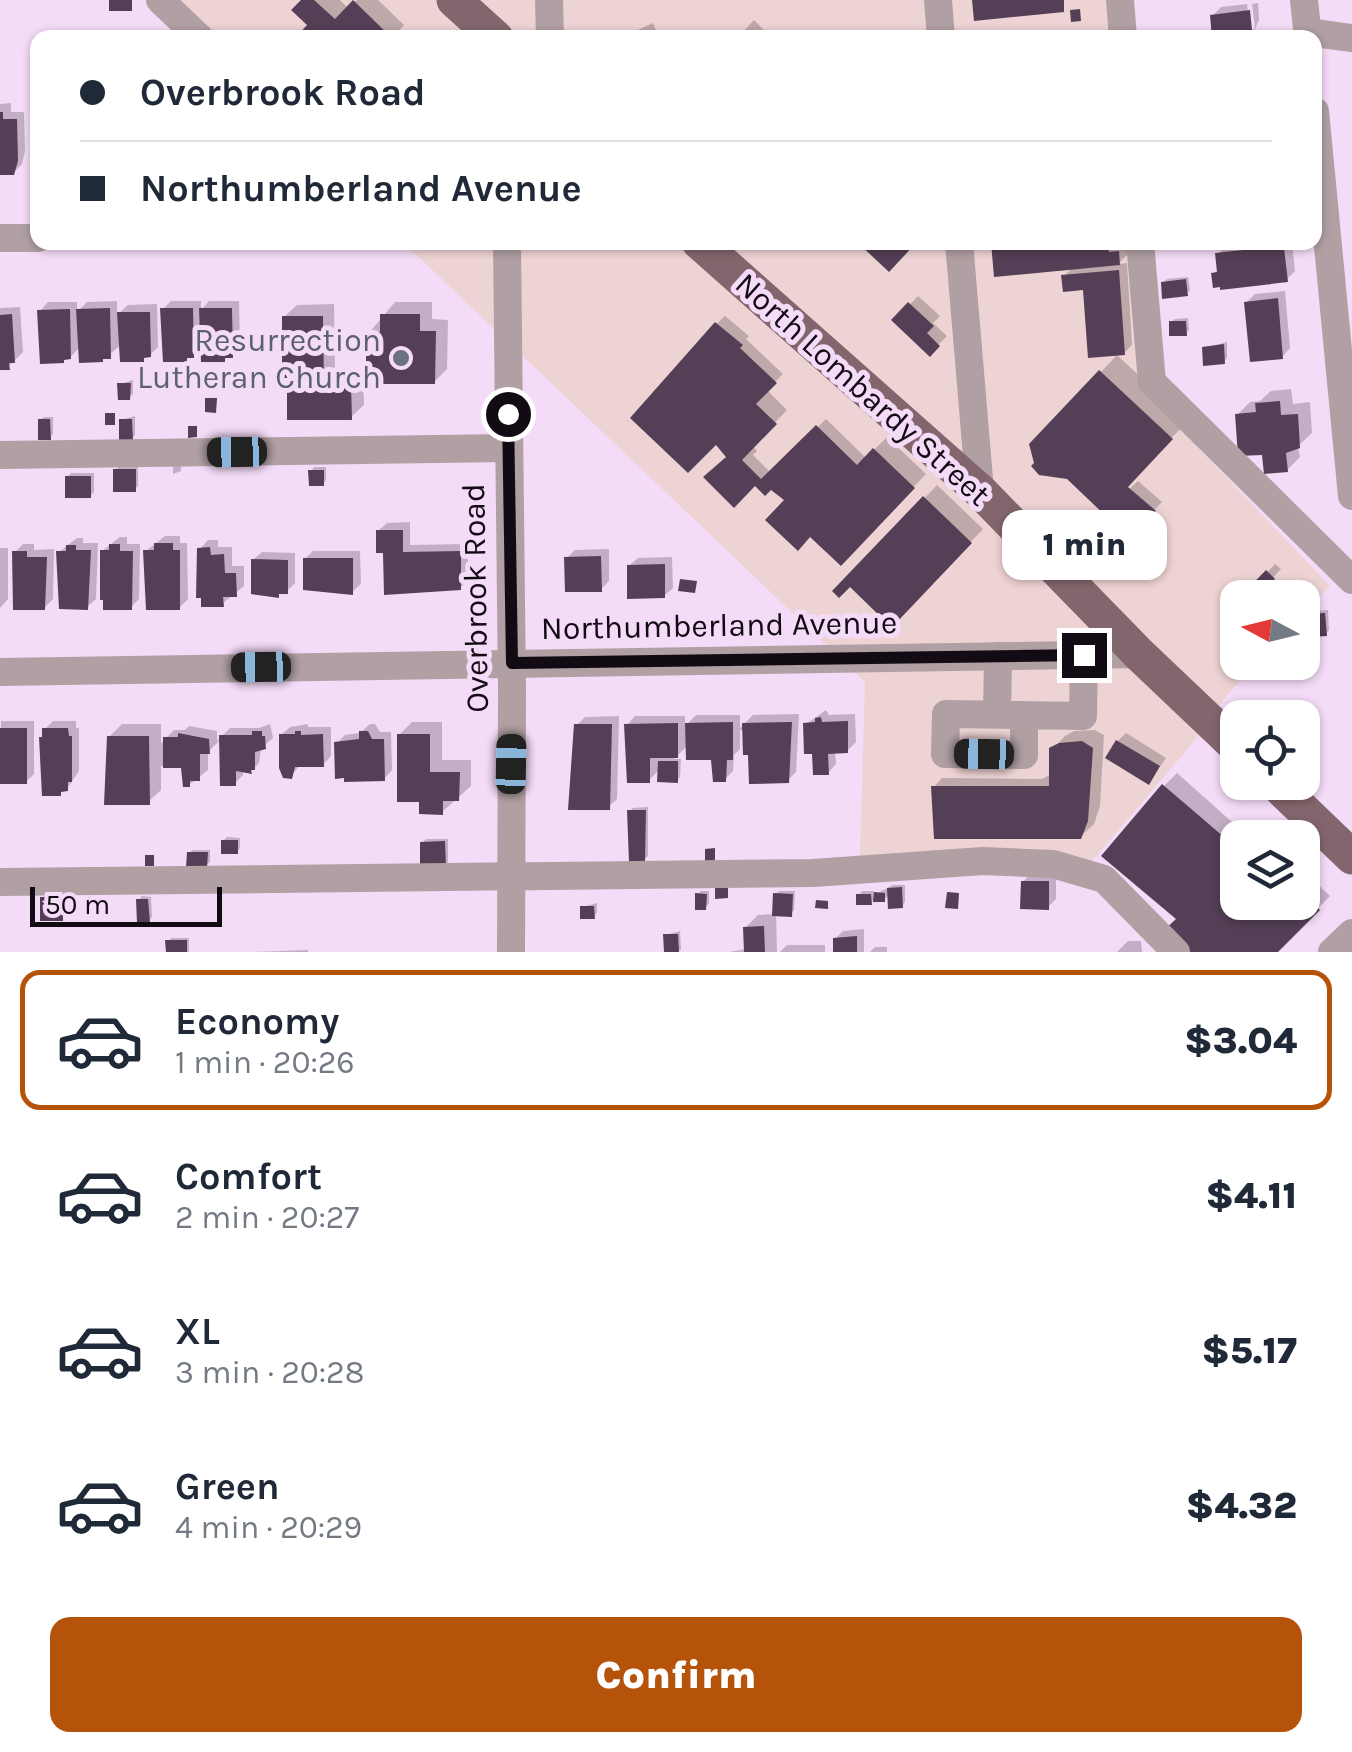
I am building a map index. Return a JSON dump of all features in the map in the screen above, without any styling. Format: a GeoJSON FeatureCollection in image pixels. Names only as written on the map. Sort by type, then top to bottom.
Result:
{"type":"FeatureCollection","features":[{"type":"Feature","properties":{"kind":"main road"},"geometry":{"type":"LineString","coordinates":[[454,0],[487,30]]}},
{"type":"Feature","properties":{"kind":"main road","name":"North Lombardy Street"},"geometry":{"type":"LineString","coordinates":[[708,250],[980,491],[1220,731]]}},
{"type":"Feature","properties":{"kind":"main road"},"geometry":{"type":"LineString","coordinates":[[1293,800],[1352,857]]}},
{"type":"Feature","properties":{"kind":"street"},"geometry":{"type":"LineString","coordinates":[[160,0],[192,30]]}},
{"type":"Feature","properties":{"kind":"street"},"geometry":{"type":"LineString","coordinates":[[549,0],[550,30]]}},
{"type":"Feature","properties":{"kind":"street"},"geometry":{"type":"LineString","coordinates":[[938,0],[940,30]]}},
{"type":"Feature","properties":{"kind":"street"},"geometry":{"type":"LineString","coordinates":[[1120,0],[1122,30]]}},
{"type":"Feature","properties":{"kind":"street"},"geometry":{"type":"LineString","coordinates":[[1304,0],[1308,30]]}},
{"type":"Feature","properties":{"kind":"street"},"geometry":{"type":"LineString","coordinates":[[1322,35],[1352,38]]}},
{"type":"Feature","properties":{"kind":"street"},"geometry":{"type":"LineString","coordinates":[[1322,150],[1340,251],[1352,496]]}},
{"type":"Feature","properties":{"kind":"street"},"geometry":{"type":"LineString","coordinates":[[0,238],[30,238]]}},
{"type":"Feature","properties":{"kind":"street","name":"Overbrook Road"},"geometry":{"type":"LineString","coordinates":[[506,250],[512,663],[510,952]]}},
{"type":"Feature","properties":{"kind":"street"},"geometry":{"type":"LineString","coordinates":[[959,250],[980,491]]}},
{"type":"Feature","properties":{"kind":"street"},"geometry":{"type":"LineString","coordinates":[[1141,250],[1152,382],[1352,580]]}},
{"type":"Feature","properties":{"kind":"street"},"geometry":{"type":"LineString","coordinates":[[0,456],[508,448]]}},
{"type":"Feature","properties":{"kind":"street","name":"Northumberland Avenue"},"geometry":{"type":"LineString","coordinates":[[0,672],[1139,654]]}},
{"type":"Feature","properties":{"kind":"street"},"geometry":{"type":"LineString","coordinates":[[998,656],[1011,715],[1083,716],[1084,655]]}},
{"type":"Feature","properties":{"kind":"street"},"geometry":{"type":"LineString","coordinates":[[0,882],[813,874],[983,860],[1053,864],[1104,878],[1176,952]]}},
{"type":"Feature","properties":{"kind":"street"},"geometry":{"type":"LineString","coordinates":[[1332,952],[1352,933]]}},
{"type":"Feature","properties":{"kind":"path"},"geometry":{"type":"LineString","coordinates":[[807,630],[840,630]]}},
{"type":"Feature","properties":{"kind":"shaded area"},"geometry":{"type":"Polygon","coordinates":[[[150,0],[1111,0],[1113,30],[181,30],[150,0]]]}},
{"type":"Feature","properties":{"kind":"shaded area"},"geometry":{"type":"Polygon","coordinates":[[[411,250],[1132,250],[1143,390],[1330,586],[1320,597],[1320,580],[1220,580],[1220,680],[1241,680],[1220,700],[1191,745],[1081,874],[860,856],[865,682],[411,250]]]}},
{"type":"Feature","properties":{"kind":"building"},"geometry":{"type":"Polygon","coordinates":[[[109,0],[132,0],[132,11],[109,11],[109,0]]]}},
{"type":"Feature","properties":{"kind":"building"},"geometry":{"type":"Polygon","coordinates":[[[301,0],[314,0],[335,19],[353,0],[384,30],[302,30],[307,25],[291,10],[301,0]]]}},
{"type":"Feature","properties":{"kind":"building"},"geometry":{"type":"Polygon","coordinates":[[[972,0],[1064,0],[1064,12],[974,21],[972,0]]]}},
{"type":"Feature","properties":{"kind":"building"},"geometry":{"type":"Polygon","coordinates":[[[1080,9],[1081,21],[1071,22],[1070,10],[1080,9]]]}},
{"type":"Feature","properties":{"kind":"building"},"geometry":{"type":"Polygon","coordinates":[[[1250,10],[1252,30],[1211,30],[1210,15],[1250,10]]]}},
{"type":"Feature","properties":{"kind":"building"},"geometry":{"type":"Polygon","coordinates":[[[0,112],[3,119],[17,119],[18,161],[14,175],[0,175],[0,112]]]}},
{"type":"Feature","properties":{"kind":"building"},"geometry":{"type":"Polygon","coordinates":[[[866,250],[910,250],[889,272],[866,250]]]}},
{"type":"Feature","properties":{"kind":"building"},"geometry":{"type":"Polygon","coordinates":[[[992,250],[1119,251],[1120,265],[994,277],[992,250]]]}},
{"type":"Feature","properties":{"kind":"building"},"geometry":{"type":"Polygon","coordinates":[[[1284,250],[1288,282],[1213,288],[1211,273],[1217,272],[1215,253],[1284,250]]]}},
{"type":"Feature","properties":{"kind":"building"},"geometry":{"type":"Polygon","coordinates":[[[1119,270],[1125,355],[1088,358],[1083,290],[1063,292],[1061,275],[1119,270]]]}},
{"type":"Feature","properties":{"kind":"building"},"geometry":{"type":"Polygon","coordinates":[[[1186,279],[1188,296],[1162,299],[1161,282],[1186,279]]]}},
{"type":"Feature","properties":{"kind":"building"},"geometry":{"type":"Polygon","coordinates":[[[1278,298],[1283,359],[1250,362],[1244,302],[1278,298]]]}},
{"type":"Feature","properties":{"kind":"building"},"geometry":{"type":"Polygon","coordinates":[[[908,302],[934,326],[927,333],[940,346],[930,357],[891,320],[908,302]]]}},
{"type":"Feature","properties":{"kind":"building"},"geometry":{"type":"Polygon","coordinates":[[[110,308],[111,359],[79,363],[76,309],[110,308]]]}},
{"type":"Feature","properties":{"kind":"building"},"geometry":{"type":"Polygon","coordinates":[[[160,308],[193,308],[194,358],[187,358],[187,362],[163,362],[160,308]]]}},
{"type":"Feature","properties":{"kind":"building"},"geometry":{"type":"Polygon","coordinates":[[[199,308],[232,308],[233,358],[201,362],[199,308]]]}},
{"type":"Feature","properties":{"kind":"building"},"geometry":{"type":"Polygon","coordinates":[[[70,309],[71,359],[40,364],[37,310],[70,309]]]}},
{"type":"Feature","properties":{"kind":"building"},"geometry":{"type":"Polygon","coordinates":[[[117,312],[150,312],[151,357],[144,358],[144,362],[120,362],[117,312]]]}},
{"type":"Feature","properties":{"kind":"building"},"geometry":{"type":"Polygon","coordinates":[[[12,314],[15,363],[9,363],[10,370],[0,370],[0,315],[12,314]]]}},
{"type":"Feature","properties":{"kind":"building","name":"Resurrection Lutheran Church"},"geometry":{"type":"Polygon","coordinates":[[[380,314],[420,314],[420,331],[436,331],[435,384],[366,384],[366,332],[380,332],[380,314]]]}},
{"type":"Feature","properties":{"kind":"building"},"geometry":{"type":"Polygon","coordinates":[[[282,316],[323,316],[324,385],[351,384],[352,420],[287,420],[282,316]]]}},
{"type":"Feature","properties":{"kind":"building"},"geometry":{"type":"Polygon","coordinates":[[[1169,321],[1186,321],[1187,336],[1169,336],[1169,321]]]}},
{"type":"Feature","properties":{"kind":"building"},"geometry":{"type":"Polygon","coordinates":[[[715,322],[743,345],[740,348],[777,383],[756,404],[777,424],[742,460],[761,479],[816,425],[857,465],[873,448],[915,488],[841,566],[810,537],[798,551],[765,520],[784,500],[771,490],[765,496],[755,486],[734,508],[703,477],[726,457],[716,445],[688,473],[630,418],[715,322]]]}},
{"type":"Feature","properties":{"kind":"building"},"geometry":{"type":"Polygon","coordinates":[[[1224,344],[1225,364],[1203,366],[1202,347],[1224,344]]]}},
{"type":"Feature","properties":{"kind":"building"},"geometry":{"type":"Polygon","coordinates":[[[1099,370],[1173,439],[1128,487],[1156,511],[1130,539],[1067,479],[1039,475],[1031,466],[1034,463],[1029,444],[1099,370]]]}},
{"type":"Feature","properties":{"kind":"building"},"geometry":{"type":"Polygon","coordinates":[[[117,383],[131,383],[130,400],[118,400],[117,383]]]}},
{"type":"Feature","properties":{"kind":"building"},"geometry":{"type":"Polygon","coordinates":[[[205,398],[217,398],[216,413],[205,412],[205,398]]]}},
{"type":"Feature","properties":{"kind":"building"},"geometry":{"type":"Polygon","coordinates":[[[1280,401],[1281,415],[1298,414],[1300,448],[1286,453],[1288,472],[1264,474],[1262,455],[1238,456],[1235,414],[1256,412],[1255,403],[1280,401]]]}},
{"type":"Feature","properties":{"kind":"building"},"geometry":{"type":"Polygon","coordinates":[[[105,413],[115,413],[115,425],[105,425],[105,413]]]}},
{"type":"Feature","properties":{"kind":"building"},"geometry":{"type":"Polygon","coordinates":[[[38,419],[50,419],[51,440],[38,440],[38,419]]]}},
{"type":"Feature","properties":{"kind":"building"},"geometry":{"type":"Polygon","coordinates":[[[119,419],[132,419],[133,441],[119,441],[119,419]]]}},
{"type":"Feature","properties":{"kind":"building"},"geometry":{"type":"Polygon","coordinates":[[[188,426],[197,426],[197,437],[188,438],[188,426]]]}},
{"type":"Feature","properties":{"kind":"building"},"geometry":{"type":"Polygon","coordinates":[[[113,469],[136,469],[136,492],[113,492],[113,469]]]}},
{"type":"Feature","properties":{"kind":"building"},"geometry":{"type":"Polygon","coordinates":[[[308,470],[324,470],[324,486],[309,486],[308,470]]]}},
{"type":"Feature","properties":{"kind":"building"},"geometry":{"type":"Polygon","coordinates":[[[65,476],[91,476],[91,498],[65,498],[65,476]]]}},
{"type":"Feature","properties":{"kind":"building"},"geometry":{"type":"Polygon","coordinates":[[[923,496],[972,543],[896,623],[887,623],[850,587],[839,598],[832,591],[923,496]]]}},
{"type":"Feature","properties":{"kind":"building"},"geometry":{"type":"Polygon","coordinates":[[[376,530],[403,530],[403,552],[461,551],[461,590],[384,595],[383,553],[376,553],[376,530]]]}},
{"type":"Feature","properties":{"kind":"building"},"geometry":{"type":"Polygon","coordinates":[[[154,543],[173,543],[173,550],[180,550],[180,610],[146,610],[143,550],[154,550],[154,543]]]}},
{"type":"Feature","properties":{"kind":"building"},"geometry":{"type":"Polygon","coordinates":[[[109,544],[120,544],[120,551],[133,551],[132,610],[103,610],[100,550],[109,550],[109,544]]]}},
{"type":"Feature","properties":{"kind":"building"},"geometry":{"type":"Polygon","coordinates":[[[66,545],[91,550],[88,610],[59,609],[56,551],[66,551],[66,545]]]}},
{"type":"Feature","properties":{"kind":"building"},"geometry":{"type":"Polygon","coordinates":[[[210,547],[211,555],[224,554],[225,573],[236,573],[237,597],[223,597],[224,607],[201,607],[201,598],[196,598],[197,548],[210,547]]]}},
{"type":"Feature","properties":{"kind":"building"},"geometry":{"type":"Polygon","coordinates":[[[12,551],[27,551],[27,557],[47,557],[45,610],[13,610],[12,551]]]}},
{"type":"Feature","properties":{"kind":"building"},"geometry":{"type":"Polygon","coordinates":[[[601,556],[602,592],[565,592],[564,557],[601,556]]]}},
{"type":"Feature","properties":{"kind":"building"},"geometry":{"type":"Polygon","coordinates":[[[303,558],[353,558],[353,595],[303,590],[303,558]]]}},
{"type":"Feature","properties":{"kind":"building"},"geometry":{"type":"Polygon","coordinates":[[[251,559],[288,560],[288,594],[279,594],[279,598],[251,594],[251,559]]]}},
{"type":"Feature","properties":{"kind":"building"},"geometry":{"type":"Polygon","coordinates":[[[665,564],[665,598],[627,599],[627,565],[665,564]]]}},
{"type":"Feature","properties":{"kind":"building"},"geometry":{"type":"Polygon","coordinates":[[[1266,570],[1275,579],[1274,580],[1256,580],[1266,570]]]}},
{"type":"Feature","properties":{"kind":"building"},"geometry":{"type":"Polygon","coordinates":[[[680,579],[697,581],[695,593],[678,591],[680,579]]]}},
{"type":"Feature","properties":{"kind":"building"},"geometry":{"type":"Polygon","coordinates":[[[1320,613],[1325,613],[1327,636],[1320,636],[1320,613]]]}},
{"type":"Feature","properties":{"kind":"building"},"geometry":{"type":"Polygon","coordinates":[[[821,717],[822,722],[848,721],[848,753],[828,754],[829,775],[813,775],[812,754],[804,754],[803,723],[821,717]]]}},
{"type":"Feature","properties":{"kind":"building"},"geometry":{"type":"Polygon","coordinates":[[[733,722],[733,760],[727,760],[726,782],[713,782],[711,760],[686,760],[685,723],[733,722]]]}},
{"type":"Feature","properties":{"kind":"building"},"geometry":{"type":"Polygon","coordinates":[[[792,722],[789,783],[749,784],[742,723],[792,722]]]}},
{"type":"Feature","properties":{"kind":"building"},"geometry":{"type":"Polygon","coordinates":[[[678,723],[678,758],[650,758],[650,783],[627,783],[624,724],[678,723]]]}},
{"type":"Feature","properties":{"kind":"building"},"geometry":{"type":"Polygon","coordinates":[[[574,724],[612,724],[610,810],[568,810],[574,724]]]}},
{"type":"Feature","properties":{"kind":"building"},"geometry":{"type":"Polygon","coordinates":[[[0,728],[27,728],[27,784],[0,784],[0,728]]]}},
{"type":"Feature","properties":{"kind":"building"},"geometry":{"type":"Polygon","coordinates":[[[42,728],[68,728],[72,736],[72,782],[68,782],[68,791],[61,792],[61,796],[42,796],[42,728]]]}},
{"type":"Feature","properties":{"kind":"building"},"geometry":{"type":"Polygon","coordinates":[[[252,731],[262,731],[266,749],[255,752],[255,770],[251,770],[252,774],[236,771],[236,786],[220,786],[219,735],[252,735],[252,731]]]}},
{"type":"Feature","properties":{"kind":"building"},"geometry":{"type":"Polygon","coordinates":[[[301,731],[301,735],[323,734],[324,767],[295,767],[292,779],[283,778],[279,768],[279,734],[301,731]]]}},
{"type":"Feature","properties":{"kind":"building"},"geometry":{"type":"Polygon","coordinates":[[[359,731],[368,731],[372,739],[384,739],[385,781],[335,779],[334,742],[359,739],[359,731]]]}},
{"type":"Feature","properties":{"kind":"building"},"geometry":{"type":"Polygon","coordinates":[[[178,733],[209,739],[210,754],[200,754],[200,781],[190,781],[190,787],[183,787],[181,768],[163,768],[163,737],[178,737],[178,733]]]}},
{"type":"Feature","properties":{"kind":"building"},"geometry":{"type":"Polygon","coordinates":[[[397,734],[430,734],[430,772],[460,772],[459,801],[443,801],[443,815],[419,814],[419,802],[397,802],[397,734]]]}},
{"type":"Feature","properties":{"kind":"building"},"geometry":{"type":"Polygon","coordinates":[[[107,736],[149,736],[150,805],[104,805],[107,736]]]}},
{"type":"Feature","properties":{"kind":"building"},"geometry":{"type":"Polygon","coordinates":[[[1116,740],[1160,766],[1149,785],[1105,758],[1116,740]]]}},
{"type":"Feature","properties":{"kind":"building"},"geometry":{"type":"Polygon","coordinates":[[[1082,741],[1093,748],[1088,821],[1081,839],[934,839],[931,786],[1049,786],[1049,748],[1082,741]]]}},
{"type":"Feature","properties":{"kind":"building"},"geometry":{"type":"Polygon","coordinates":[[[658,761],[678,761],[678,783],[657,782],[658,761]]]}},
{"type":"Feature","properties":{"kind":"building"},"geometry":{"type":"Polygon","coordinates":[[[1162,784],[1220,834],[1220,920],[1310,920],[1278,952],[1182,952],[1161,933],[1176,919],[1101,856],[1162,784]]]}},
{"type":"Feature","properties":{"kind":"building"},"geometry":{"type":"Polygon","coordinates":[[[627,810],[646,810],[645,862],[629,862],[627,810]]]}},
{"type":"Feature","properties":{"kind":"building"},"geometry":{"type":"Polygon","coordinates":[[[221,840],[238,840],[238,854],[221,854],[221,840]]]}},
{"type":"Feature","properties":{"kind":"building"},"geometry":{"type":"Polygon","coordinates":[[[445,841],[446,868],[420,868],[420,842],[445,841]]]}},
{"type":"Feature","properties":{"kind":"building"},"geometry":{"type":"Polygon","coordinates":[[[715,848],[715,863],[705,864],[705,849],[715,848]]]}},
{"type":"Feature","properties":{"kind":"building"},"geometry":{"type":"Polygon","coordinates":[[[187,852],[208,852],[207,868],[186,868],[187,852]]]}},
{"type":"Feature","properties":{"kind":"building"},"geometry":{"type":"Polygon","coordinates":[[[145,855],[154,855],[154,866],[145,866],[145,855]]]}},
{"type":"Feature","properties":{"kind":"building"},"geometry":{"type":"Polygon","coordinates":[[[1021,881],[1049,881],[1049,910],[1020,909],[1021,881]]]}},
{"type":"Feature","properties":{"kind":"building"},"geometry":{"type":"Polygon","coordinates":[[[715,887],[728,887],[728,898],[715,899],[715,887]]]}},
{"type":"Feature","properties":{"kind":"building"},"geometry":{"type":"Polygon","coordinates":[[[902,887],[903,908],[888,909],[887,888],[902,887]]]}},
{"type":"Feature","properties":{"kind":"building"},"geometry":{"type":"Polygon","coordinates":[[[874,892],[885,893],[885,902],[873,902],[874,892]]]}},
{"type":"Feature","properties":{"kind":"building"},"geometry":{"type":"Polygon","coordinates":[[[947,892],[959,893],[958,909],[945,908],[947,892]]]}},
{"type":"Feature","properties":{"kind":"building"},"geometry":{"type":"Polygon","coordinates":[[[695,893],[707,894],[706,910],[695,910],[695,893]]]}},
{"type":"Feature","properties":{"kind":"building"},"geometry":{"type":"Polygon","coordinates":[[[773,893],[793,894],[792,917],[772,916],[773,893]]]}},
{"type":"Feature","properties":{"kind":"building"},"geometry":{"type":"Polygon","coordinates":[[[856,894],[871,894],[872,905],[856,905],[856,894]]]}},
{"type":"Feature","properties":{"kind":"building"},"geometry":{"type":"Polygon","coordinates":[[[40,897],[63,897],[63,921],[40,921],[40,897]]]}},
{"type":"Feature","properties":{"kind":"building"},"geometry":{"type":"Polygon","coordinates":[[[136,899],[148,899],[150,923],[137,923],[136,899]]]}},
{"type":"Feature","properties":{"kind":"building"},"geometry":{"type":"Polygon","coordinates":[[[816,900],[828,901],[828,909],[815,908],[816,900]]]}},
{"type":"Feature","properties":{"kind":"building"},"geometry":{"type":"Polygon","coordinates":[[[580,906],[594,906],[595,919],[580,919],[580,906]]]}},
{"type":"Feature","properties":{"kind":"building"},"geometry":{"type":"Polygon","coordinates":[[[764,926],[765,952],[744,952],[743,927],[764,926]]]}},
{"type":"Feature","properties":{"kind":"building"},"geometry":{"type":"Polygon","coordinates":[[[663,934],[678,934],[679,952],[664,952],[663,934]]]}},
{"type":"Feature","properties":{"kind":"building"},"geometry":{"type":"Polygon","coordinates":[[[857,936],[857,952],[833,952],[833,938],[857,936]]]}},
{"type":"Feature","properties":{"kind":"building"},"geometry":{"type":"Polygon","coordinates":[[[165,940],[187,940],[187,952],[166,952],[165,940]]]}},
{"type":"Feature","properties":{"kind":"place","name":"Resurrection Lutheran Church"},"geometry":{"type":"Point","coordinates":[401,358]}},
{"type":"Feature","properties":{"kind":"route"},"geometry":{"type":"LineString","coordinates":[[508,414],[512,663],[1084,655]]}}]}
